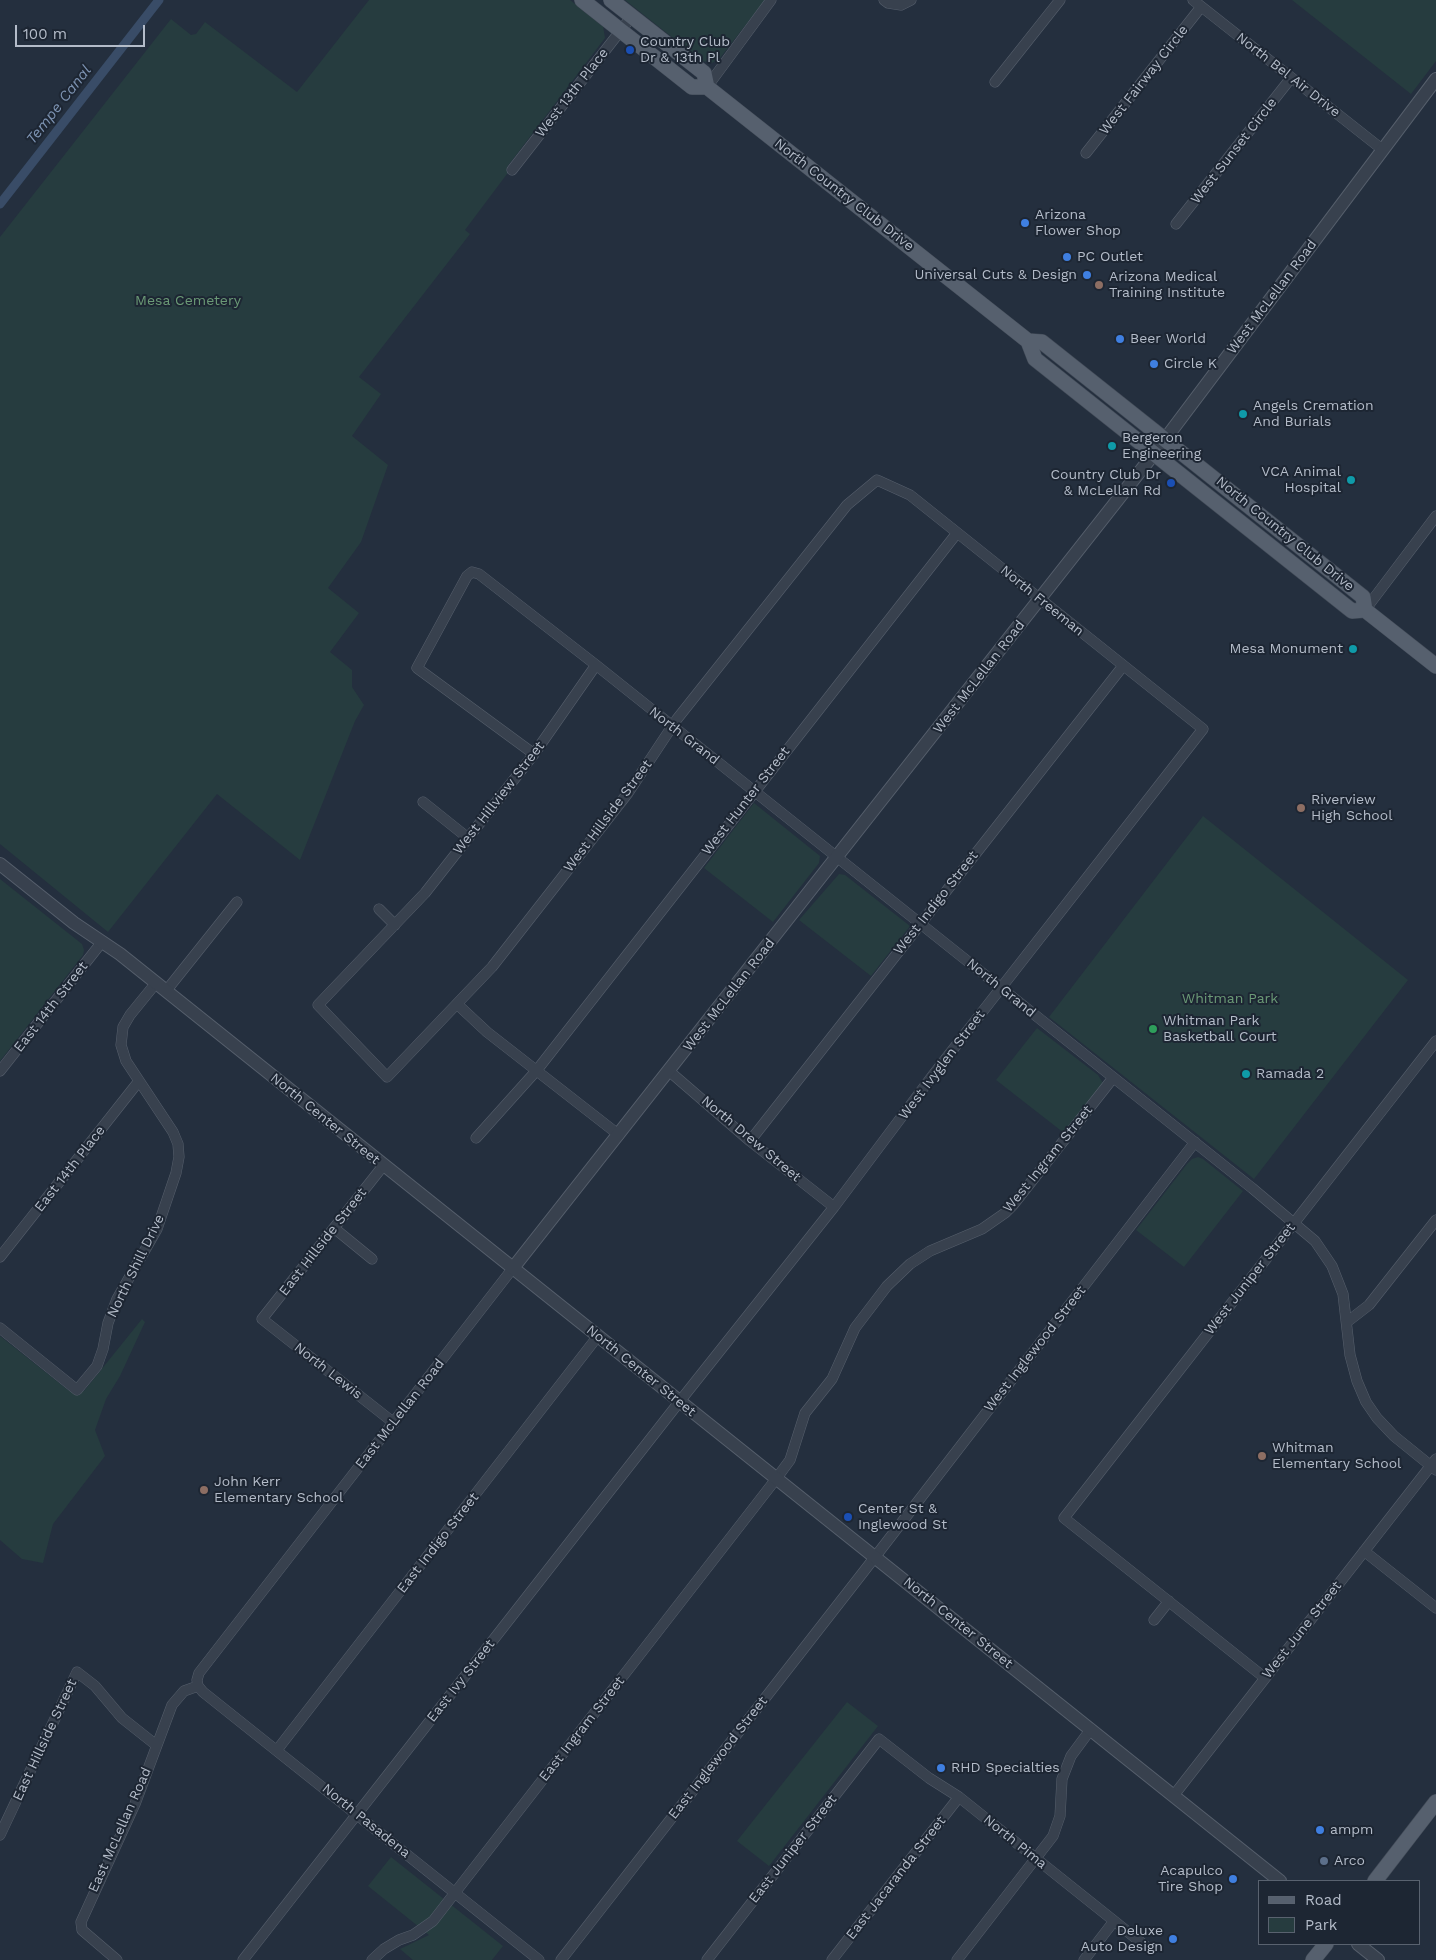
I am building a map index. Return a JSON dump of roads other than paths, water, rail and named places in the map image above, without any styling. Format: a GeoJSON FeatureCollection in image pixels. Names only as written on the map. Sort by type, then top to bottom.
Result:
{"type":"FeatureCollection","features":[{"type":"Feature","properties":{"kind":"main road","name":"North Country Club Drive"},"geometry":{"type":"LineString","coordinates":[[582,0],[692,87],[707,86]]}},
{"type":"Feature","properties":{"kind":"main road","name":"North Country Club Drive"},"geometry":{"type":"LineString","coordinates":[[611,0],[704,73],[707,86],[1028,341],[1035,358],[1352,611],[1365,610],[1436,666]]}},
{"type":"Feature","properties":{"kind":"main road","name":"North Country Club Drive"},"geometry":{"type":"LineString","coordinates":[[1028,341],[1042,342],[1363,597],[1365,610]]}},
{"type":"Feature","properties":{"kind":"main road"},"geometry":{"type":"LineString","coordinates":[[1376,1880],[1436,1802]]}},
{"type":"Feature","properties":{"kind":"main road"},"geometry":{"type":"LineString","coordinates":[[1314,1960],[1325,1945]]}},
{"type":"Feature","properties":{"kind":"street"},"geometry":{"type":"LineString","coordinates":[[707,86],[771,0]]}},
{"type":"Feature","properties":{"kind":"street"},"geometry":{"type":"LineString","coordinates":[[884,0],[888,3],[901,5],[911,0]]}},
{"type":"Feature","properties":{"kind":"street"},"geometry":{"type":"LineString","coordinates":[[995,82],[1060,0]]}},
{"type":"Feature","properties":{"kind":"street","name":"North Bel Air Drive"},"geometry":{"type":"LineString","coordinates":[[1197,3],[1383,150]]}},
{"type":"Feature","properties":{"kind":"street","name":"West Fairway Circle"},"geometry":{"type":"LineString","coordinates":[[1086,153],[1197,3]]}},
{"type":"Feature","properties":{"kind":"street","name":"West 13th Place"},"geometry":{"type":"LineString","coordinates":[[512,170],[632,16]]}},
{"type":"Feature","properties":{"kind":"street","name":"West Sunset Circle"},"geometry":{"type":"LineString","coordinates":[[1176,224],[1291,78]]}},
{"type":"Feature","properties":{"kind":"street","name":"West McLellan Road"},"geometry":{"type":"LineString","coordinates":[[513,1268],[838,858],[1154,454],[1436,79]]}},
{"type":"Feature","properties":{"kind":"street","name":"North Freeman"},"geometry":{"type":"LineString","coordinates":[[877,480],[910,496],[1203,729]]}},
{"type":"Feature","properties":{"kind":"street","name":"West Hillside Street"},"geometry":{"type":"LineString","coordinates":[[387,1077],[492,968],[628,793],[672,726],[847,505],[877,480]]}},
{"type":"Feature","properties":{"kind":"street"},"geometry":{"type":"LineString","coordinates":[[1365,610],[1436,516]]}},
{"type":"Feature","properties":{"kind":"street","name":"West Hunter Street"},"geometry":{"type":"LineString","coordinates":[[476,1138],[537,1070],[957,533]]}},
{"type":"Feature","properties":{"kind":"street","name":"North Grand"},"geometry":{"type":"LineString","coordinates":[[534,754],[417,668],[467,576],[472,572],[480,574],[596,665],[1195,1142],[1315,1241],[1332,1266],[1343,1294],[1350,1355],[1357,1381],[1366,1402],[1377,1418],[1394,1436],[1434,1465]]}},
{"type":"Feature","properties":{"kind":"street","name":"West Hillview Street"},"geometry":{"type":"LineString","coordinates":[[387,1077],[318,1005],[425,893],[534,754],[596,665]]}},
{"type":"Feature","properties":{"kind":"street","name":"West Indigo Street"},"geometry":{"type":"LineString","coordinates":[[750,1141],[1123,666]]}},
{"type":"Feature","properties":{"kind":"street","name":"West Ivyglen Street"},"geometry":{"type":"LineString","coordinates":[[680,1401],[834,1207],[933,1074],[1203,729]]}},
{"type":"Feature","properties":{"kind":"street"},"geometry":{"type":"LineString","coordinates":[[423,802],[468,838]]}},
{"type":"Feature","properties":{"kind":"street","name":"North Center Street"},"geometry":{"type":"LineString","coordinates":[[0,864],[161,987],[1279,1880]]}},
{"type":"Feature","properties":{"kind":"street","name":"North Shill Drive"},"geometry":{"type":"LineString","coordinates":[[0,1328],[77,1390],[97,1366],[103,1349],[108,1323],[117,1299],[157,1229],[176,1172],[179,1157],[178,1144],[172,1132],[126,1061],[121,1045],[123,1027],[130,1015],[161,987],[237,902]]}},
{"type":"Feature","properties":{"kind":"street"},"geometry":{"type":"LineString","coordinates":[[379,909],[395,925]]}},
{"type":"Feature","properties":{"kind":"street","name":"East 14th Street"},"geometry":{"type":"LineString","coordinates":[[0,1071],[102,942]]}},
{"type":"Feature","properties":{"kind":"street"},"geometry":{"type":"LineString","coordinates":[[457,1004],[488,1032],[619,1135]]}},
{"type":"Feature","properties":{"kind":"street","name":"West Juniper Street"},"geometry":{"type":"LineString","coordinates":[[1169,1601],[1064,1518],[1436,1041]]}},
{"type":"Feature","properties":{"kind":"street","name":"North Drew Street"},"geometry":{"type":"LineString","coordinates":[[669,1071],[750,1141],[834,1207]]}},
{"type":"Feature","properties":{"kind":"street","name":"West Ingram Street"},"geometry":{"type":"LineString","coordinates":[[776,1479],[790,1460],[801,1420],[805,1413],[836,1372],[855,1328],[887,1286],[910,1264],[930,1251],[982,1229],[1013,1206],[1114,1078]]}},
{"type":"Feature","properties":{"kind":"street","name":"East 14th Place"},"geometry":{"type":"LineString","coordinates":[[0,1257],[139,1082]]}},
{"type":"Feature","properties":{"kind":"street","name":"West Inglewood Street"},"geometry":{"type":"LineString","coordinates":[[875,1557],[1195,1142]]}},
{"type":"Feature","properties":{"kind":"street","name":"East Hillside Street"},"geometry":{"type":"LineString","coordinates":[[262,1319],[383,1166]]}},
{"type":"Feature","properties":{"kind":"street"},"geometry":{"type":"LineString","coordinates":[[1347,1322],[1369,1305],[1436,1220]]}},
{"type":"Feature","properties":{"kind":"street"},"geometry":{"type":"LineString","coordinates":[[334,1228],[372,1258]]}},
{"type":"Feature","properties":{"kind":"street","name":"East McLellan Road"},"geometry":{"type":"LineString","coordinates":[[117,1960],[82,1930],[81,1922],[135,1804],[172,1705],[184,1691],[198,1683],[199,1673],[513,1268]]}},
{"type":"Feature","properties":{"kind":"street","name":"North Lewis"},"geometry":{"type":"LineString","coordinates":[[262,1319],[394,1423]]}},
{"type":"Feature","properties":{"kind":"street","name":"East Indigo Street"},"geometry":{"type":"LineString","coordinates":[[277,1750],[598,1336]]}},
{"type":"Feature","properties":{"kind":"street","name":"East Ivy Street"},"geometry":{"type":"LineString","coordinates":[[243,1960],[680,1401]]}},
{"type":"Feature","properties":{"kind":"street","name":"West June Street"},"geometry":{"type":"LineString","coordinates":[[1174,1795],[1364,1550],[1434,1465]]}},
{"type":"Feature","properties":{"kind":"street","name":"East Ingram Street"},"geometry":{"type":"LineString","coordinates":[[372,1960],[384,1949],[426,1927],[433,1921],[776,1479]]}},
{"type":"Feature","properties":{"kind":"street"},"geometry":{"type":"LineString","coordinates":[[1364,1550],[1436,1608]]}},
{"type":"Feature","properties":{"kind":"street","name":"East Inglewood Street"},"geometry":{"type":"LineString","coordinates":[[561,1960],[875,1557]]}},
{"type":"Feature","properties":{"kind":"street"},"geometry":{"type":"LineString","coordinates":[[1154,1620],[1169,1601],[1265,1678]]}},
{"type":"Feature","properties":{"kind":"street","name":"East Hillside Street"},"geometry":{"type":"LineString","coordinates":[[0,1835],[77,1672],[95,1686],[122,1718],[156,1745]]}},
{"type":"Feature","properties":{"kind":"street","name":"North Pasadena"},"geometry":{"type":"LineString","coordinates":[[198,1683],[277,1750],[539,1960]]}},
{"type":"Feature","properties":{"kind":"street"},"geometry":{"type":"LineString","coordinates":[[957,1960],[1053,1836],[1060,1816],[1062,1779],[1071,1756],[1091,1729]]}},
{"type":"Feature","properties":{"kind":"street","name":"North Pima"},"geometry":{"type":"LineString","coordinates":[[879,1738],[929,1778],[959,1797],[1148,1948]]}},
{"type":"Feature","properties":{"kind":"street","name":"East Juniper Street"},"geometry":{"type":"LineString","coordinates":[[707,1960],[879,1738]]}},
{"type":"Feature","properties":{"kind":"street","name":"East Jacaranda Street"},"geometry":{"type":"LineString","coordinates":[[832,1960],[959,1797]]}},
{"type":"Feature","properties":{"kind":"street"},"geometry":{"type":"LineString","coordinates":[[1084,1960],[1114,1921]]}},
{"type":"Feature","properties":{"kind":"street"},"geometry":{"type":"LineString","coordinates":[[1359,1945],[1378,1960]]}},
{"type":"Feature","properties":{"kind":"waterway","name":"Tempe Canal"},"geometry":{"type":"LineString","coordinates":[[0,204],[159,0]]}},
{"type":"Feature","properties":{"kind":"place","name":"Country Club Dr & 13th Pl"},"geometry":{"type":"Point","coordinates":[630,50]}},
{"type":"Feature","properties":{"kind":"place","name":"Arizona Flower Shop"},"geometry":{"type":"Point","coordinates":[1025,223]}},
{"type":"Feature","properties":{"kind":"place","name":"PC Outlet"},"geometry":{"type":"Point","coordinates":[1067,257]}},
{"type":"Feature","properties":{"kind":"place","name":"Universal Cuts & Design"},"geometry":{"type":"Point","coordinates":[1087,275]}},
{"type":"Feature","properties":{"kind":"place","name":"Arizona Medical Training Institute"},"geometry":{"type":"Point","coordinates":[1099,285]}},
{"type":"Feature","properties":{"kind":"place","name":"Beer World"},"geometry":{"type":"Point","coordinates":[1120,339]}},
{"type":"Feature","properties":{"kind":"place","name":"Circle K"},"geometry":{"type":"Point","coordinates":[1154,364]}},
{"type":"Feature","properties":{"kind":"place","name":"Angels Cremation And Burials"},"geometry":{"type":"Point","coordinates":[1243,414]}},
{"type":"Feature","properties":{"kind":"place","name":"Bergeron Engineering"},"geometry":{"type":"Point","coordinates":[1112,446]}},
{"type":"Feature","properties":{"kind":"place","name":"VCA Animal Hospital"},"geometry":{"type":"Point","coordinates":[1351,480]}},
{"type":"Feature","properties":{"kind":"place","name":"Country Club Dr & McLellan Rd"},"geometry":{"type":"Point","coordinates":[1171,483]}},
{"type":"Feature","properties":{"kind":"place","name":"Mesa Monument"},"geometry":{"type":"Point","coordinates":[1353,649]}},
{"type":"Feature","properties":{"kind":"place","name":"Riverview High School"},"geometry":{"type":"Point","coordinates":[1301,808]}},
{"type":"Feature","properties":{"kind":"place","name":"Whitman Park Basketball Court"},"geometry":{"type":"Point","coordinates":[1153,1029]}},
{"type":"Feature","properties":{"kind":"place","name":"Ramada 2"},"geometry":{"type":"Point","coordinates":[1246,1074]}},
{"type":"Feature","properties":{"kind":"place","name":"Whitman Elementary School"},"geometry":{"type":"Point","coordinates":[1262,1456]}},
{"type":"Feature","properties":{"kind":"place","name":"John Kerr Elementary School"},"geometry":{"type":"Point","coordinates":[204,1490]}},
{"type":"Feature","properties":{"kind":"place","name":"Center St & Inglewood St"},"geometry":{"type":"Point","coordinates":[848,1517]}},
{"type":"Feature","properties":{"kind":"place","name":"RHD Specialties"},"geometry":{"type":"Point","coordinates":[941,1768]}},
{"type":"Feature","properties":{"kind":"place","name":"ampm"},"geometry":{"type":"Point","coordinates":[1320,1830]}},
{"type":"Feature","properties":{"kind":"place","name":"Arco"},"geometry":{"type":"Point","coordinates":[1324,1861]}},
{"type":"Feature","properties":{"kind":"place","name":"Acapulco Tire Shop"},"geometry":{"type":"Point","coordinates":[1233,1879]}},
{"type":"Feature","properties":{"kind":"place","name":"Deluxe Auto Design"},"geometry":{"type":"Point","coordinates":[1173,1939]}},
{"type":"Feature","properties":{"kind":"park label","name":"Mesa Cemetery"},"geometry":{"type":"Point","coordinates":[188,301]}},
{"type":"Feature","properties":{"kind":"park label","name":"Whitman Park"},"geometry":{"type":"Point","coordinates":[1230,999]}}]}
